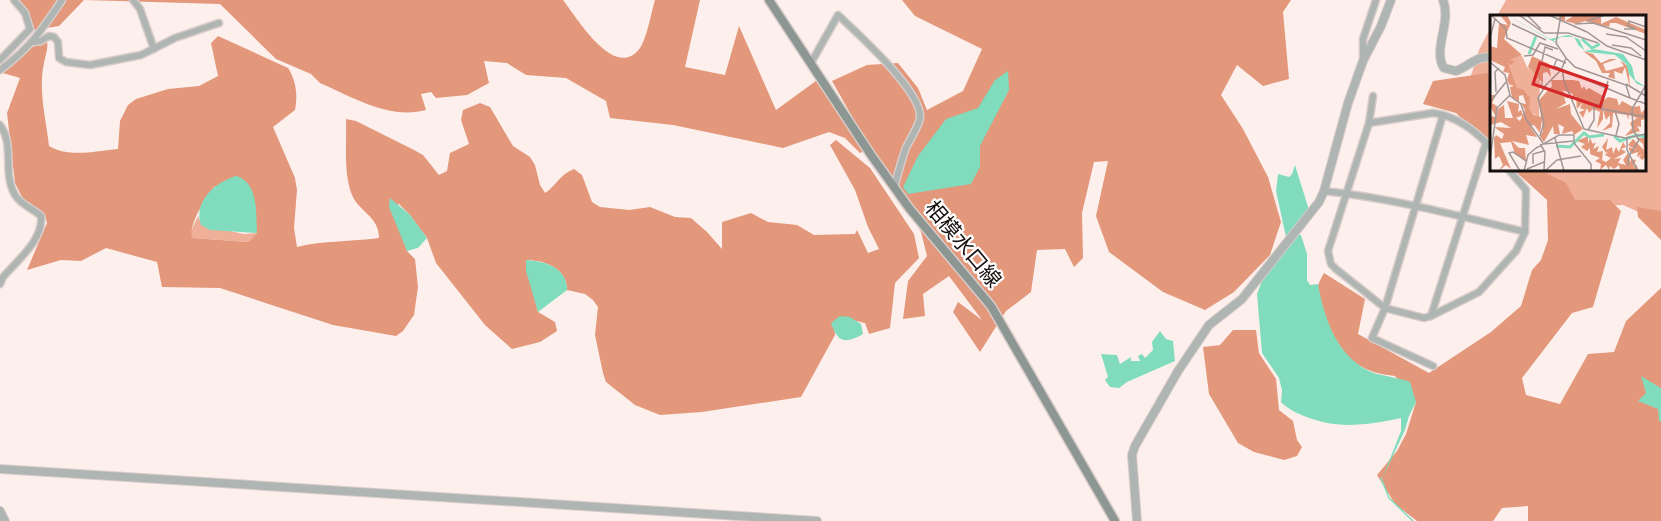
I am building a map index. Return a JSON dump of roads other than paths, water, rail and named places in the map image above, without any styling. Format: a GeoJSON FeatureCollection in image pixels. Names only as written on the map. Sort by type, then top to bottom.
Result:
{"type":"FeatureCollection","features":[{"type":"Feature","properties":{"kind":"main road","name":"相模水口線"},"geometry":{"type":"LineString","coordinates":[[769,0],[894,188],[927,231],[956,262],[991,306],[1115,521]]}},
{"type":"Feature","properties":{"kind":"street"},"geometry":{"type":"LineString","coordinates":[[0,60],[30,29],[25,13],[14,0]]}},
{"type":"Feature","properties":{"kind":"street"},"geometry":{"type":"LineString","coordinates":[[0,70],[33,42],[62,0]]}},
{"type":"Feature","properties":{"kind":"street"},"geometry":{"type":"LineString","coordinates":[[133,0],[140,9],[154,49]]}},
{"type":"Feature","properties":{"kind":"street"},"geometry":{"type":"LineString","coordinates":[[1363,61],[1363,39],[1376,0]]}},
{"type":"Feature","properties":{"kind":"street"},"geometry":{"type":"LineString","coordinates":[[1137,521],[1132,455],[1140,438],[1178,371],[1209,325],[1242,299],[1319,202],[1348,103],[1363,61],[1391,0]]}},
{"type":"Feature","properties":{"kind":"street"},"geometry":{"type":"LineString","coordinates":[[1443,0],[1446,19],[1440,57],[1444,68],[1456,71],[1479,58],[1490,57]]}},
{"type":"Feature","properties":{"kind":"street"},"geometry":{"type":"LineString","coordinates":[[811,63],[838,15],[872,46],[913,96],[920,118],[902,158],[894,188]]}},
{"type":"Feature","properties":{"kind":"street"},"geometry":{"type":"LineString","coordinates":[[33,42],[41,41],[49,36],[54,37],[58,42],[59,58],[66,62],[90,65],[141,55],[175,38],[219,23]]}},
{"type":"Feature","properties":{"kind":"street"},"geometry":{"type":"LineString","coordinates":[[1372,96],[1369,123],[1328,250],[1329,258],[1336,269],[1385,308],[1424,318],[1479,292],[1516,251],[1525,232],[1526,190],[1510,171]]}},
{"type":"Feature","properties":{"kind":"street"},"geometry":{"type":"LineString","coordinates":[[1369,123],[1433,114],[1443,115],[1467,125],[1490,148]]}},
{"type":"Feature","properties":{"kind":"street"},"geometry":{"type":"LineString","coordinates":[[1433,366],[1372,338],[1385,308],[1443,115]]}},
{"type":"Feature","properties":{"kind":"street"},"geometry":{"type":"LineString","coordinates":[[0,125],[7,140],[10,183],[14,194],[36,212],[42,222],[34,241],[3,277],[0,284]]}},
{"type":"Feature","properties":{"kind":"street"},"geometry":{"type":"LineString","coordinates":[[1431,316],[1486,143]]}},
{"type":"Feature","properties":{"kind":"street"},"geometry":{"type":"LineString","coordinates":[[1324,191],[1414,207],[1525,232]]}},
{"type":"Feature","properties":{"kind":"street"},"geometry":{"type":"LineString","coordinates":[[0,469],[817,521]]}},
{"type":"Feature","properties":{"kind":"street"},"geometry":{"type":"LineString","coordinates":[[0,511],[4,521]]}},
{"type":"Feature","properties":{"kind":"waterway"},"geometry":{"type":"LineString","coordinates":[[1381,478],[1389,498],[1413,521]]}}]}
